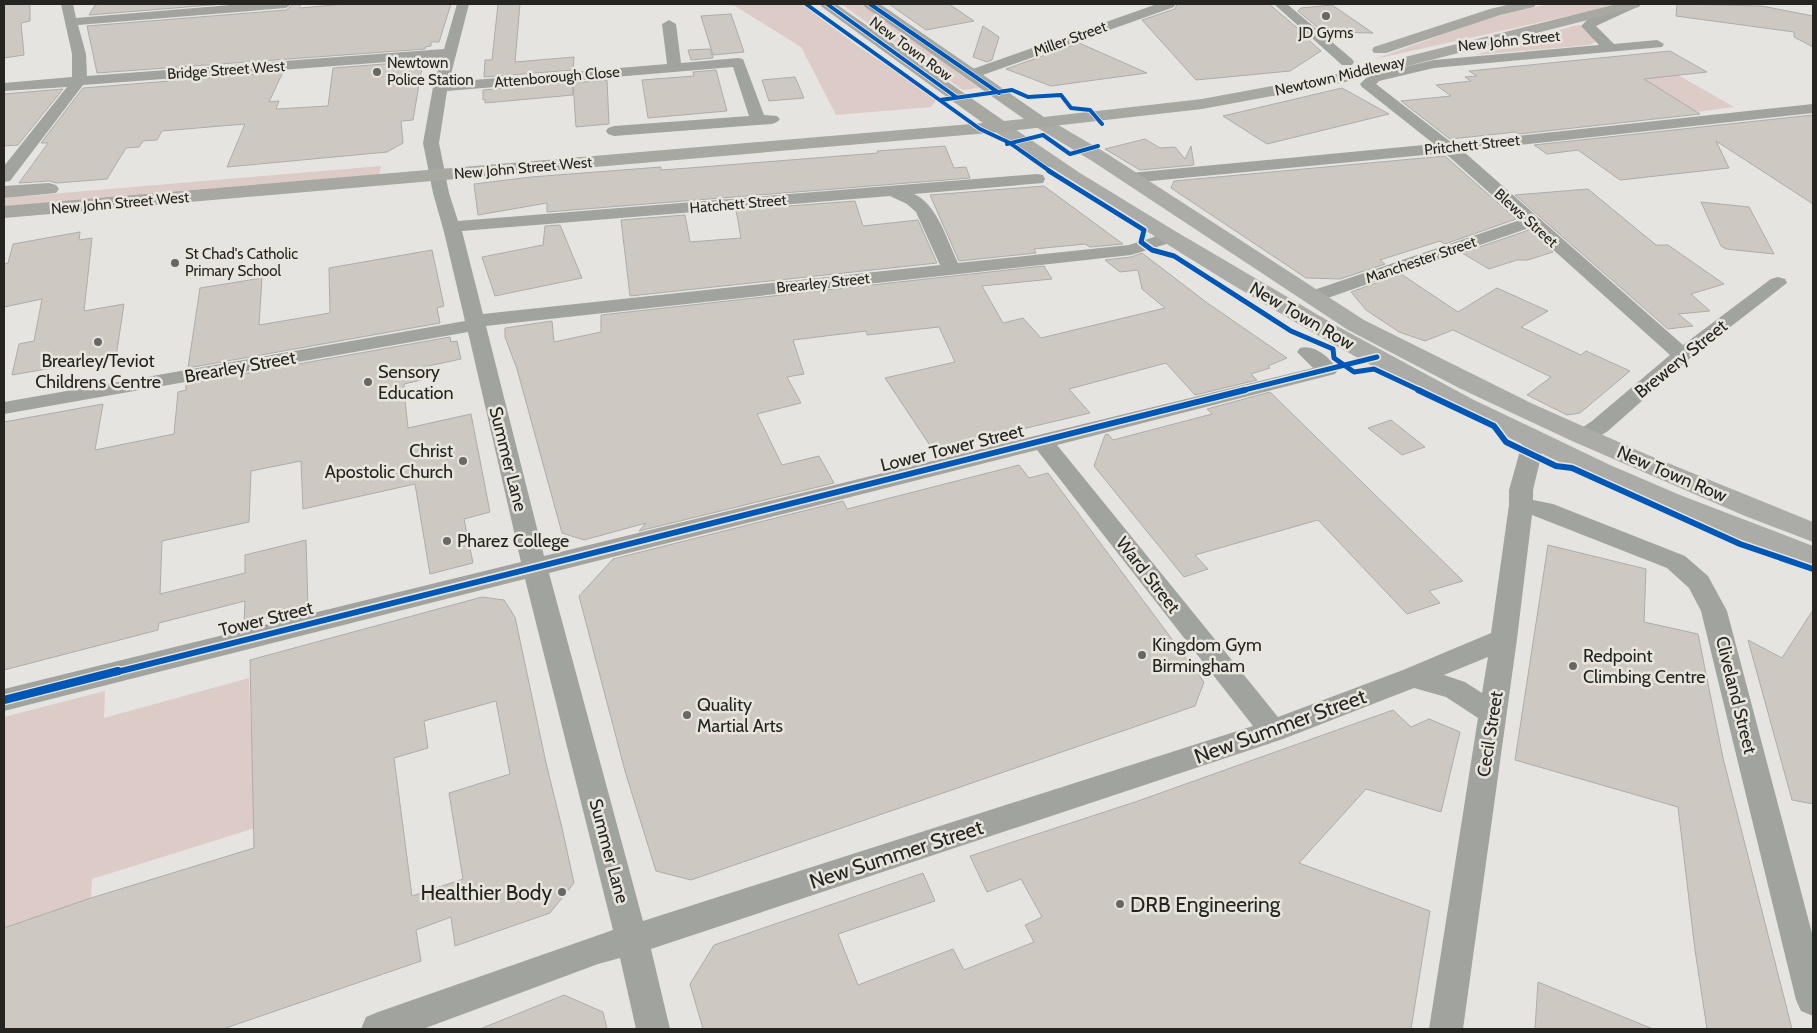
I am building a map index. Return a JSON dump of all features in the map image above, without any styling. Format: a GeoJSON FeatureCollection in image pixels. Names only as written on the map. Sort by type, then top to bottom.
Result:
{"type":"FeatureCollection","features":[{"type":"Feature","properties":{"kind":"highway","name":"New Town Row"},"geometry":{"type":"LineString","coordinates":[[827,4],[1000,127]]}},
{"type":"Feature","properties":{"kind":"highway","name":"New Town Row"},"geometry":{"type":"LineString","coordinates":[[870,4],[1042,123]]}},
{"type":"Feature","properties":{"kind":"highway","name":"Newtown Middleway"},"geometry":{"type":"LineString","coordinates":[[1023,109],[1234,85],[1319,70],[1495,12],[1529,4]]}},
{"type":"Feature","properties":{"kind":"highway","name":"Newtown Middleway"},"geometry":{"type":"LineString","coordinates":[[1042,123],[1202,104],[1337,79],[1632,4]]}},
{"type":"Feature","properties":{"kind":"highway"},"geometry":{"type":"LineString","coordinates":[[1347,62],[1370,63],[1458,47]]}},
{"type":"Feature","properties":{"kind":"highway","name":"New John Street West"},"geometry":{"type":"LineString","coordinates":[[4,212],[977,112],[1023,109]]}},
{"type":"Feature","properties":{"kind":"highway","name":"New John Street West"},"geometry":{"type":"LineString","coordinates":[[179,179],[436,167],[1042,123]]}},
{"type":"Feature","properties":{"kind":"highway","name":"New John Street West"},"geometry":{"type":"LineString","coordinates":[[4,192],[71,187]]}},
{"type":"Feature","properties":{"kind":"main road","name":"New Town Row"},"geometry":{"type":"LineString","coordinates":[[1042,123],[1356,325],[1391,344],[1585,436],[1813,533]]}},
{"type":"Feature","properties":{"kind":"main road","name":"New Town Row"},"geometry":{"type":"LineString","coordinates":[[1000,127],[1073,177],[1170,237],[1308,320],[1462,404],[1532,447],[1583,464],[1767,541],[1813,558]]}},
{"type":"Feature","properties":{"kind":"main road"},"geometry":{"type":"LineString","coordinates":[[1312,297],[1304,301],[1377,357]]}},
{"type":"Feature","properties":{"kind":"street"},"geometry":{"type":"LineString","coordinates":[[4,177],[79,82],[81,65],[67,4]]}},
{"type":"Feature","properties":{"kind":"street"},"geometry":{"type":"LineString","coordinates":[[70,22],[286,4]]}},
{"type":"Feature","properties":{"kind":"street","name":"Summer Lane"},"geometry":{"type":"LineString","coordinates":[[463,4],[440,86],[431,143],[534,568],[632,940],[653,1029]]}},
{"type":"Feature","properties":{"kind":"street","name":"Miller Street"},"geometry":{"type":"LineString","coordinates":[[972,74],[1169,4]]}},
{"type":"Feature","properties":{"kind":"street"},"geometry":{"type":"LineString","coordinates":[[1281,5],[1297,4]]}},
{"type":"Feature","properties":{"kind":"street"},"geometry":{"type":"LineString","coordinates":[[1610,47],[1598,38],[1588,26],[1594,21],[1632,4]]}},
{"type":"Feature","properties":{"kind":"street"},"geometry":{"type":"LineString","coordinates":[[1281,5],[1347,62]]}},
{"type":"Feature","properties":{"kind":"street"},"geometry":{"type":"LineString","coordinates":[[669,24],[674,67]]}},
{"type":"Feature","properties":{"kind":"street","name":"New John Street"},"geometry":{"type":"LineString","coordinates":[[1367,84],[1374,78],[1434,64],[1657,44]]}},
{"type":"Feature","properties":{"kind":"street","name":"Bridge Street West"},"geometry":{"type":"LineString","coordinates":[[4,87],[448,54]]}},
{"type":"Feature","properties":{"kind":"street","name":"Attenborough Close"},"geometry":{"type":"LineString","coordinates":[[440,86],[738,62],[765,120],[614,131]]}},
{"type":"Feature","properties":{"kind":"street","name":"Blews Street"},"geometry":{"type":"LineString","coordinates":[[1367,84],[1448,148],[1682,355]]}},
{"type":"Feature","properties":{"kind":"street","name":"Pritchett Street"},"geometry":{"type":"LineString","coordinates":[[1130,178],[1448,148],[1813,108]]}},
{"type":"Feature","properties":{"kind":"street","name":"Hatchett Street"},"geometry":{"type":"LineString","coordinates":[[451,227],[895,192],[1027,176]]}},
{"type":"Feature","properties":{"kind":"street"},"geometry":{"type":"LineString","coordinates":[[895,192],[913,200],[924,210],[951,270]]}},
{"type":"Feature","properties":{"kind":"street","name":"Manchester Street"},"geometry":{"type":"LineString","coordinates":[[1312,297],[1531,222]]}},
{"type":"Feature","properties":{"kind":"street","name":"Brearley Street"},"geometry":{"type":"LineString","coordinates":[[4,408],[475,323],[1132,250],[1170,237]]}},
{"type":"Feature","properties":{"kind":"street","name":"Brewery Street"},"geometry":{"type":"LineString","coordinates":[[1585,436],[1600,426],[1682,355],[1778,283]]}},
{"type":"Feature","properties":{"kind":"street","name":"Lower Tower Street"},"geometry":{"type":"LineString","coordinates":[[534,568],[1328,370],[1307,352]]}},
{"type":"Feature","properties":{"kind":"street","name":"Ward Street"},"geometry":{"type":"LineString","coordinates":[[1042,441],[1273,731]]}},
{"type":"Feature","properties":{"kind":"street","name":"Cecil Street"},"geometry":{"type":"LineString","coordinates":[[1446,1029],[1504,639],[1521,505],[1521,490],[1527,460],[1532,447]]}},
{"type":"Feature","properties":{"kind":"street","name":"Cliveland Street"},"geometry":{"type":"LineString","coordinates":[[1521,505],[1545,510],[1676,562],[1699,582],[1714,611],[1813,1000]]}},
{"type":"Feature","properties":{"kind":"street","name":"Tower Street"},"geometry":{"type":"LineString","coordinates":[[4,700],[534,568]]}},
{"type":"Feature","properties":{"kind":"street","name":"New Summer Street"},"geometry":{"type":"LineString","coordinates":[[378,1029],[598,949],[632,940],[1273,731],[1413,678],[1504,639]]}},
{"type":"Feature","properties":{"kind":"street"},"geometry":{"type":"LineString","coordinates":[[1413,678],[1454,689],[1493,714]]}},
{"type":"Feature","properties":{"kind":"shaded area"},"geometry":{"type":"Polygon","coordinates":[[[723,4],[802,4],[856,45],[937,99],[931,107],[836,115],[801,47],[735,6],[723,4]]]}},
{"type":"Feature","properties":{"kind":"shaded area"},"geometry":{"type":"Polygon","coordinates":[[[841,4],[862,4],[979,88],[963,90],[841,4]]]}},
{"type":"Feature","properties":{"kind":"shaded area"},"geometry":{"type":"Polygon","coordinates":[[[1548,4],[1622,4],[1375,59],[1488,18],[1548,4]]]}},
{"type":"Feature","properties":{"kind":"shaded area"},"geometry":{"type":"Polygon","coordinates":[[[1580,25],[1597,41],[1589,45],[1475,55],[1573,26],[1580,25]]]}},
{"type":"Feature","properties":{"kind":"shaded area"},"geometry":{"type":"Polygon","coordinates":[[[1678,75],[1734,107],[1696,112],[1644,79],[1678,75]]]}},
{"type":"Feature","properties":{"kind":"shaded area"},"geometry":{"type":"Polygon","coordinates":[[[381,166],[379,175],[4,207],[4,198],[381,166]]]}},
{"type":"Feature","properties":{"kind":"shaded area"},"geometry":{"type":"Polygon","coordinates":[[[249,678],[255,828],[92,879],[91,898],[4,928],[4,717],[105,691],[104,718],[249,678]]]}},
{"type":"Feature","properties":{"kind":"building"},"geometry":{"type":"Polygon","coordinates":[[[4,4],[30,4],[30,21],[21,23],[24,55],[4,58],[4,4]]]}},
{"type":"Feature","properties":{"kind":"building"},"geometry":{"type":"Polygon","coordinates":[[[223,4],[89,15],[95,5],[223,4]]]}},
{"type":"Feature","properties":{"kind":"building"},"geometry":{"type":"Polygon","coordinates":[[[294,4],[300,4],[300,8],[345,4],[451,4],[439,42],[431,42],[431,46],[425,47],[425,49],[97,73],[87,26],[286,10],[294,4]]]}},
{"type":"Feature","properties":{"kind":"building"},"geometry":{"type":"Polygon","coordinates":[[[498,4],[520,4],[515,62],[574,57],[573,70],[484,77],[485,60],[492,60],[498,4]]]}},
{"type":"Feature","properties":{"kind":"building"},"geometry":{"type":"Polygon","coordinates":[[[889,4],[949,4],[974,21],[926,30],[889,4]]]}},
{"type":"Feature","properties":{"kind":"building"},"geometry":{"type":"Polygon","coordinates":[[[1177,4],[1269,4],[1321,51],[1290,71],[1196,80],[1142,20],[1175,9],[1177,4]]]}},
{"type":"Feature","properties":{"kind":"building"},"geometry":{"type":"Polygon","coordinates":[[[1677,4],[1762,6],[1813,16],[1813,47],[1794,37],[1794,32],[1676,16],[1677,4]]]}},
{"type":"Feature","properties":{"kind":"building","name":"JD Gyms"},"geometry":{"type":"Polygon","coordinates":[[[1332,5],[1373,33],[1323,32],[1298,11],[1301,8],[1332,5]]]}},
{"type":"Feature","properties":{"kind":"building"},"geometry":{"type":"Polygon","coordinates":[[[731,14],[744,52],[713,55],[701,16],[731,14]]]}},
{"type":"Feature","properties":{"kind":"building"},"geometry":{"type":"Polygon","coordinates":[[[983,26],[999,37],[992,60],[987,62],[973,57],[983,26]]]}},
{"type":"Feature","properties":{"kind":"building"},"geometry":{"type":"Polygon","coordinates":[[[1079,43],[1147,73],[1051,86],[1006,69],[1079,43]]]}},
{"type":"Feature","properties":{"kind":"building"},"geometry":{"type":"Polygon","coordinates":[[[710,49],[713,58],[691,60],[688,50],[710,49]]]}},
{"type":"Feature","properties":{"kind":"building"},"geometry":{"type":"Polygon","coordinates":[[[1670,51],[1707,72],[1644,79],[1700,114],[1519,134],[1516,132],[1450,139],[1401,101],[1451,96],[1436,85],[1471,81],[1465,77],[1477,76],[1469,71],[1670,51]]]}},
{"type":"Feature","properties":{"kind":"building"},"geometry":{"type":"Polygon","coordinates":[[[423,61],[413,120],[401,121],[403,143],[387,152],[227,167],[245,124],[162,131],[157,140],[143,141],[139,147],[126,148],[107,179],[57,183],[49,181],[19,183],[48,143],[41,143],[83,88],[283,72],[269,102],[279,101],[276,109],[328,106],[333,68],[423,61]]]}},
{"type":"Feature","properties":{"kind":"building"},"geometry":{"type":"Polygon","coordinates":[[[716,70],[727,111],[648,118],[642,80],[694,76],[693,72],[716,70]]]}},
{"type":"Feature","properties":{"kind":"building"},"geometry":{"type":"Polygon","coordinates":[[[795,77],[804,98],[769,101],[762,80],[795,77]]]}},
{"type":"Feature","properties":{"kind":"building"},"geometry":{"type":"Polygon","coordinates":[[[607,80],[609,124],[576,127],[573,83],[607,80]]]}},
{"type":"Feature","properties":{"kind":"building"},"geometry":{"type":"Polygon","coordinates":[[[573,82],[573,95],[485,103],[485,99],[483,100],[483,90],[573,82]]]}},
{"type":"Feature","properties":{"kind":"building"},"geometry":{"type":"Polygon","coordinates":[[[1342,88],[1389,114],[1267,144],[1223,116],[1342,88]]]}},
{"type":"Feature","properties":{"kind":"building"},"geometry":{"type":"Polygon","coordinates":[[[63,89],[18,145],[4,146],[4,94],[63,89]]]}},
{"type":"Feature","properties":{"kind":"building"},"geometry":{"type":"Polygon","coordinates":[[[1813,115],[1813,204],[1716,141],[1729,168],[1620,180],[1578,150],[1547,154],[1534,145],[1813,115]]]}},
{"type":"Feature","properties":{"kind":"building"},"geometry":{"type":"Polygon","coordinates":[[[1145,139],[1160,148],[1175,147],[1185,159],[1191,146],[1194,165],[1140,170],[1105,149],[1145,139]]]}},
{"type":"Feature","properties":{"kind":"building"},"geometry":{"type":"Polygon","coordinates":[[[945,146],[954,168],[966,167],[970,178],[547,212],[547,203],[478,215],[474,184],[531,177],[661,167],[661,170],[689,168],[945,146]]]}},
{"type":"Feature","properties":{"kind":"building"},"geometry":{"type":"Polygon","coordinates":[[[1445,156],[1516,219],[1445,244],[1440,241],[1380,260],[1385,264],[1340,279],[1306,278],[1171,188],[1174,181],[1445,156]]]}},
{"type":"Feature","properties":{"kind":"building"},"geometry":{"type":"Polygon","coordinates":[[[1044,186],[1123,244],[1090,247],[1085,244],[1034,249],[1036,253],[959,261],[930,195],[1044,186]]]}},
{"type":"Feature","properties":{"kind":"building"},"geometry":{"type":"Polygon","coordinates":[[[1588,189],[1656,245],[1668,245],[1724,284],[1691,294],[1710,311],[1678,314],[1693,326],[1668,329],[1515,195],[1588,189]]]}},
{"type":"Feature","properties":{"kind":"building"},"geometry":{"type":"Polygon","coordinates":[[[855,201],[863,226],[918,220],[937,263],[630,296],[621,220],[685,215],[690,242],[741,238],[736,210],[855,201]]]}},
{"type":"Feature","properties":{"kind":"building"},"geometry":{"type":"Polygon","coordinates":[[[1701,202],[1749,207],[1774,254],[1726,249],[1721,246],[1701,202]]]}},
{"type":"Feature","properties":{"kind":"building"},"geometry":{"type":"Polygon","coordinates":[[[560,225],[582,278],[495,296],[482,257],[543,245],[545,226],[560,225]]]}},
{"type":"Feature","properties":{"kind":"building"},"geometry":{"type":"Polygon","coordinates":[[[1529,230],[1553,252],[1528,260],[1517,260],[1489,269],[1462,253],[1529,230]]]}},
{"type":"Feature","properties":{"kind":"building"},"geometry":{"type":"Polygon","coordinates":[[[80,232],[79,240],[92,238],[84,311],[124,304],[116,357],[12,375],[19,344],[34,341],[42,299],[4,307],[4,264],[8,263],[13,244],[80,232]]]}},
{"type":"Feature","properties":{"kind":"building"},"geometry":{"type":"Polygon","coordinates":[[[432,250],[444,306],[437,308],[440,323],[188,368],[200,288],[262,278],[259,325],[330,313],[329,268],[432,250]]]}},
{"type":"Feature","properties":{"kind":"building"},"geometry":{"type":"Polygon","coordinates":[[[1142,253],[1206,302],[1287,358],[1268,366],[1270,368],[1251,374],[1257,380],[1195,395],[1166,363],[1069,389],[1090,413],[933,450],[885,378],[955,362],[939,327],[867,335],[866,331],[793,340],[804,374],[787,377],[801,403],[757,414],[782,465],[819,456],[834,483],[639,531],[646,523],[584,540],[562,533],[517,369],[505,337],[505,328],[552,321],[554,342],[601,332],[601,315],[1044,266],[1052,279],[982,286],[1003,323],[1023,318],[1041,338],[1165,308],[1142,289],[1138,270],[1120,272],[1105,260],[1131,257],[1142,253]]]}},
{"type":"Feature","properties":{"kind":"building"},"geometry":{"type":"Polygon","coordinates":[[[1401,274],[1458,312],[1497,288],[1548,311],[1521,327],[1581,355],[1586,351],[1630,371],[1580,413],[1567,415],[1527,395],[1551,377],[1453,330],[1425,341],[1399,332],[1366,310],[1351,292],[1401,274]]]}},
{"type":"Feature","properties":{"kind":"building"},"geometry":{"type":"Polygon","coordinates":[[[450,337],[451,342],[457,341],[461,359],[419,368],[421,380],[404,384],[405,400],[408,428],[471,414],[490,512],[464,519],[473,563],[430,574],[415,484],[303,509],[301,461],[251,471],[249,522],[162,541],[160,594],[245,573],[245,555],[306,540],[308,608],[244,624],[245,601],[159,623],[158,630],[4,670],[4,422],[103,404],[95,450],[174,434],[178,392],[186,390],[186,384],[450,337]]]}},
{"type":"Feature","properties":{"kind":"building"},"geometry":{"type":"Polygon","coordinates":[[[1270,392],[1463,581],[1429,591],[1440,603],[1407,614],[1318,520],[1195,555],[1208,569],[1184,577],[1094,466],[1105,435],[1108,434],[1113,440],[1212,414],[1207,409],[1270,392]]]}},
{"type":"Feature","properties":{"kind":"building"},"geometry":{"type":"Polygon","coordinates":[[[1391,420],[1425,447],[1402,455],[1368,428],[1391,420]]]}},
{"type":"Feature","properties":{"kind":"building"},"geometry":{"type":"Polygon","coordinates":[[[1019,465],[1029,478],[1048,473],[1204,682],[1195,706],[691,880],[656,871],[625,771],[579,596],[613,559],[843,501],[847,509],[1019,465]]]}},
{"type":"Feature","properties":{"kind":"building"},"geometry":{"type":"Polygon","coordinates":[[[1548,545],[1646,569],[1644,622],[1698,634],[1723,758],[1792,1029],[1707,1029],[1695,950],[1678,807],[1515,760],[1548,545]]]}},
{"type":"Feature","properties":{"kind":"building"},"geometry":{"type":"Polygon","coordinates":[[[482,597],[504,600],[515,617],[574,883],[550,913],[455,946],[451,917],[416,930],[421,961],[223,1029],[4,1029],[4,928],[91,898],[254,848],[250,660],[482,597]],[[496,701],[424,721],[428,748],[394,758],[412,896],[463,879],[449,793],[510,774],[496,701]]]}},
{"type":"Feature","properties":{"kind":"building"},"geometry":{"type":"Polygon","coordinates":[[[1813,610],[1813,804],[1792,800],[1748,640],[1782,658],[1813,610]]]}},
{"type":"Feature","properties":{"kind":"building"},"geometry":{"type":"Polygon","coordinates":[[[1393,710],[1411,727],[1429,719],[1460,732],[1441,812],[1366,789],[1299,863],[1430,911],[1411,1029],[703,1029],[690,984],[714,945],[923,873],[935,901],[838,934],[858,985],[953,949],[964,970],[1034,942],[1025,925],[1042,917],[1021,879],[987,892],[970,856],[1138,801],[1393,710]]]}},
{"type":"Feature","properties":{"kind":"building"},"geometry":{"type":"Polygon","coordinates":[[[1538,982],[1653,1029],[1535,1029],[1538,982]]]}},
{"type":"Feature","properties":{"kind":"building"},"geometry":{"type":"Polygon","coordinates":[[[564,995],[603,1012],[607,1029],[480,1029],[564,995]]]}},
{"type":"Feature","properties":{"kind":"cycle path"},"geometry":{"type":"LineString","coordinates":[[806,4],[980,129],[1010,143],[1060,178],[1144,230],[1141,242],[1144,246],[1156,252],[1174,256],[1291,331],[1333,349],[1334,358],[1354,372],[1374,369],[1494,426],[1506,442],[1556,466],[1572,468],[1740,544],[1813,569]]}},
{"type":"Feature","properties":{"kind":"cycle path"},"geometry":{"type":"LineString","coordinates":[[827,4],[956,97]]}},
{"type":"Feature","properties":{"kind":"cycle path"},"geometry":{"type":"LineString","coordinates":[[870,4],[999,93]]}},
{"type":"Feature","properties":{"kind":"cycle path"},"geometry":{"type":"LineString","coordinates":[[940,100],[1012,90],[1028,97],[1061,95],[1071,108],[1090,110],[1102,124]]}},
{"type":"Feature","properties":{"kind":"cycle path"},"geometry":{"type":"LineString","coordinates":[[1007,144],[1043,135],[1070,154],[1098,146]]}},
{"type":"Feature","properties":{"kind":"cycle path"},"geometry":{"type":"LineString","coordinates":[[4,700],[1377,357]]}},
{"type":"Feature","properties":{"kind":"place","name":"JD Gyms"},"geometry":{"type":"Point","coordinates":[1326,16]}},
{"type":"Feature","properties":{"kind":"place","name":"Newtown Police Station"},"geometry":{"type":"Point","coordinates":[377,72]}},
{"type":"Feature","properties":{"kind":"place","name":"St Chad's Catholic Primary School"},"geometry":{"type":"Point","coordinates":[175,263]}},
{"type":"Feature","properties":{"kind":"place","name":"Brearley/Teviot Childrens Centre"},"geometry":{"type":"Point","coordinates":[98,342]}},
{"type":"Feature","properties":{"kind":"place","name":"Sensory Education"},"geometry":{"type":"Point","coordinates":[368,382]}},
{"type":"Feature","properties":{"kind":"place","name":"Christ Apostolic Church"},"geometry":{"type":"Point","coordinates":[463,461]}},
{"type":"Feature","properties":{"kind":"place","name":"Pharez College"},"geometry":{"type":"Point","coordinates":[447,541]}},
{"type":"Feature","properties":{"kind":"place","name":"Kingdom Gym Birmingham"},"geometry":{"type":"Point","coordinates":[1142,655]}},
{"type":"Feature","properties":{"kind":"place","name":"Redpoint Climbing Centre"},"geometry":{"type":"Point","coordinates":[1573,666]}},
{"type":"Feature","properties":{"kind":"place","name":"Quality Martial Arts"},"geometry":{"type":"Point","coordinates":[687,715]}},
{"type":"Feature","properties":{"kind":"place","name":"Healthier Body"},"geometry":{"type":"Point","coordinates":[562,892]}},
{"type":"Feature","properties":{"kind":"place","name":"DRB Engineering"},"geometry":{"type":"Point","coordinates":[1120,904]}}]}
